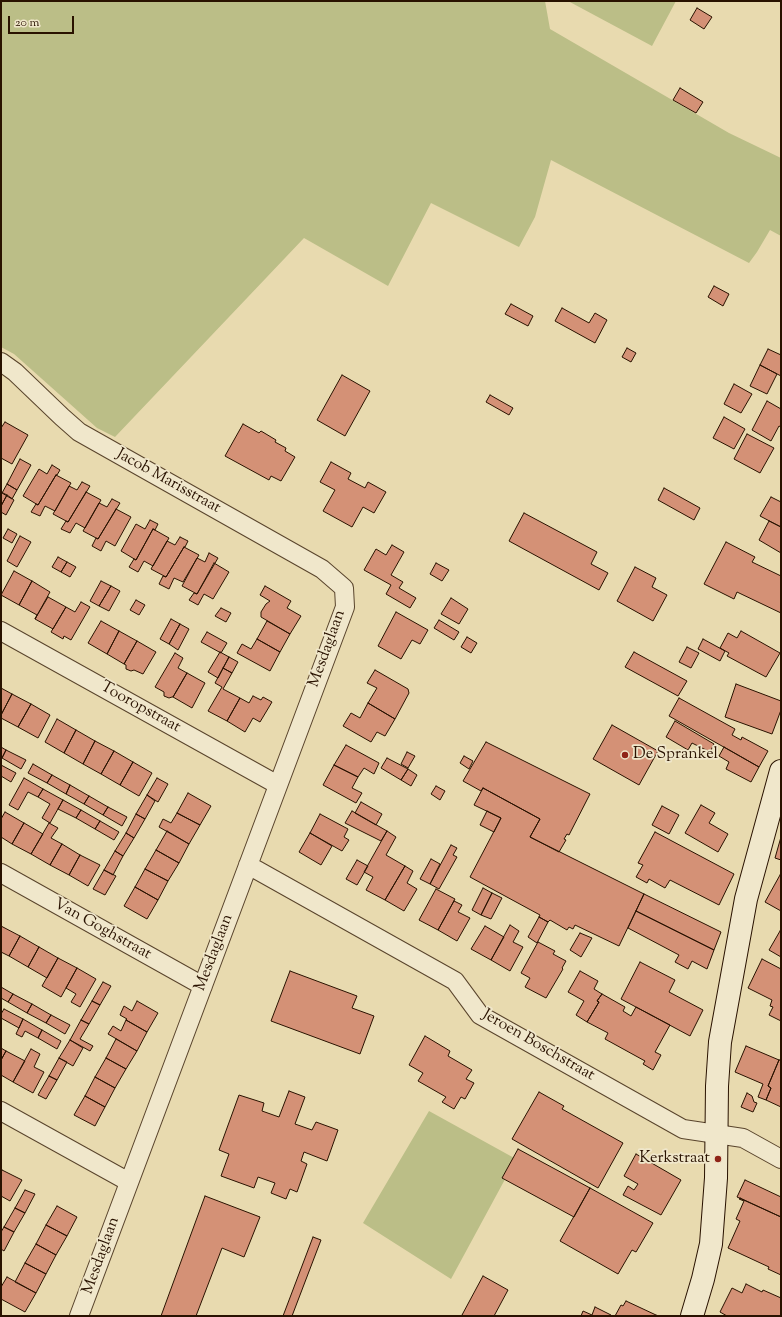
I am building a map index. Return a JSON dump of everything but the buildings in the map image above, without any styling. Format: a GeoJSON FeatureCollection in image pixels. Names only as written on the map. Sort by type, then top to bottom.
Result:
{"type":"FeatureCollection","features":[{"type":"Feature","properties":{"kind":"street","name":"Jacob Marisstraat"},"geometry":{"type":"LineString","coordinates":[[2,365],[80,432],[322,569],[344,588]]}},
{"type":"Feature","properties":{"kind":"street","name":"Mesdaglaan"},"geometry":{"type":"LineString","coordinates":[[79,1316],[345,607],[344,588]]}},
{"type":"Feature","properties":{"kind":"street","name":"Tooropstraat"},"geometry":{"type":"LineString","coordinates":[[1,631],[278,785]]}},
{"type":"Feature","properties":{"kind":"street"},"geometry":{"type":"LineString","coordinates":[[692,1316],[703,1280],[711,1244],[716,1178],[717,1086],[720,1042],[746,899],[781,771]]}},
{"type":"Feature","properties":{"kind":"street","name":"Jeroen Boschstraat"},"geometry":{"type":"LineString","coordinates":[[248,865],[455,981],[480,1015],[683,1128],[743,1138],[781,1159]]}},
{"type":"Feature","properties":{"kind":"street","name":"Van Goghstraat"},"geometry":{"type":"LineString","coordinates":[[1,873],[203,986]]}},
{"type":"Feature","properties":{"kind":"street"},"geometry":{"type":"LineString","coordinates":[[1,1111],[129,1182]]}},
{"type":"Feature","properties":{"kind":"green space"},"geometry":{"type":"Polygon","coordinates":[[[1,1],[545,1],[550,29],[729,133],[781,158],[781,236],[770,230],[749,263],[551,160],[535,217],[519,247],[431,203],[388,286],[304,238],[115,437],[97,428],[14,354],[1,347],[1,1]]]}},
{"type":"Feature","properties":{"kind":"green space"},"geometry":{"type":"Polygon","coordinates":[[[568,1],[676,1],[652,46],[568,1]]]}},
{"type":"Feature","properties":{"kind":"green space"},"geometry":{"type":"Polygon","coordinates":[[[429,1111],[516,1159],[451,1279],[363,1223],[429,1111]]]}},
{"type":"Feature","properties":{"kind":"place","name":"De Sprankel"},"geometry":{"type":"Point","coordinates":[625,755]}},
{"type":"Feature","properties":{"kind":"place","name":"Kerkstraat"},"geometry":{"type":"Point","coordinates":[718,1159]}}]}
